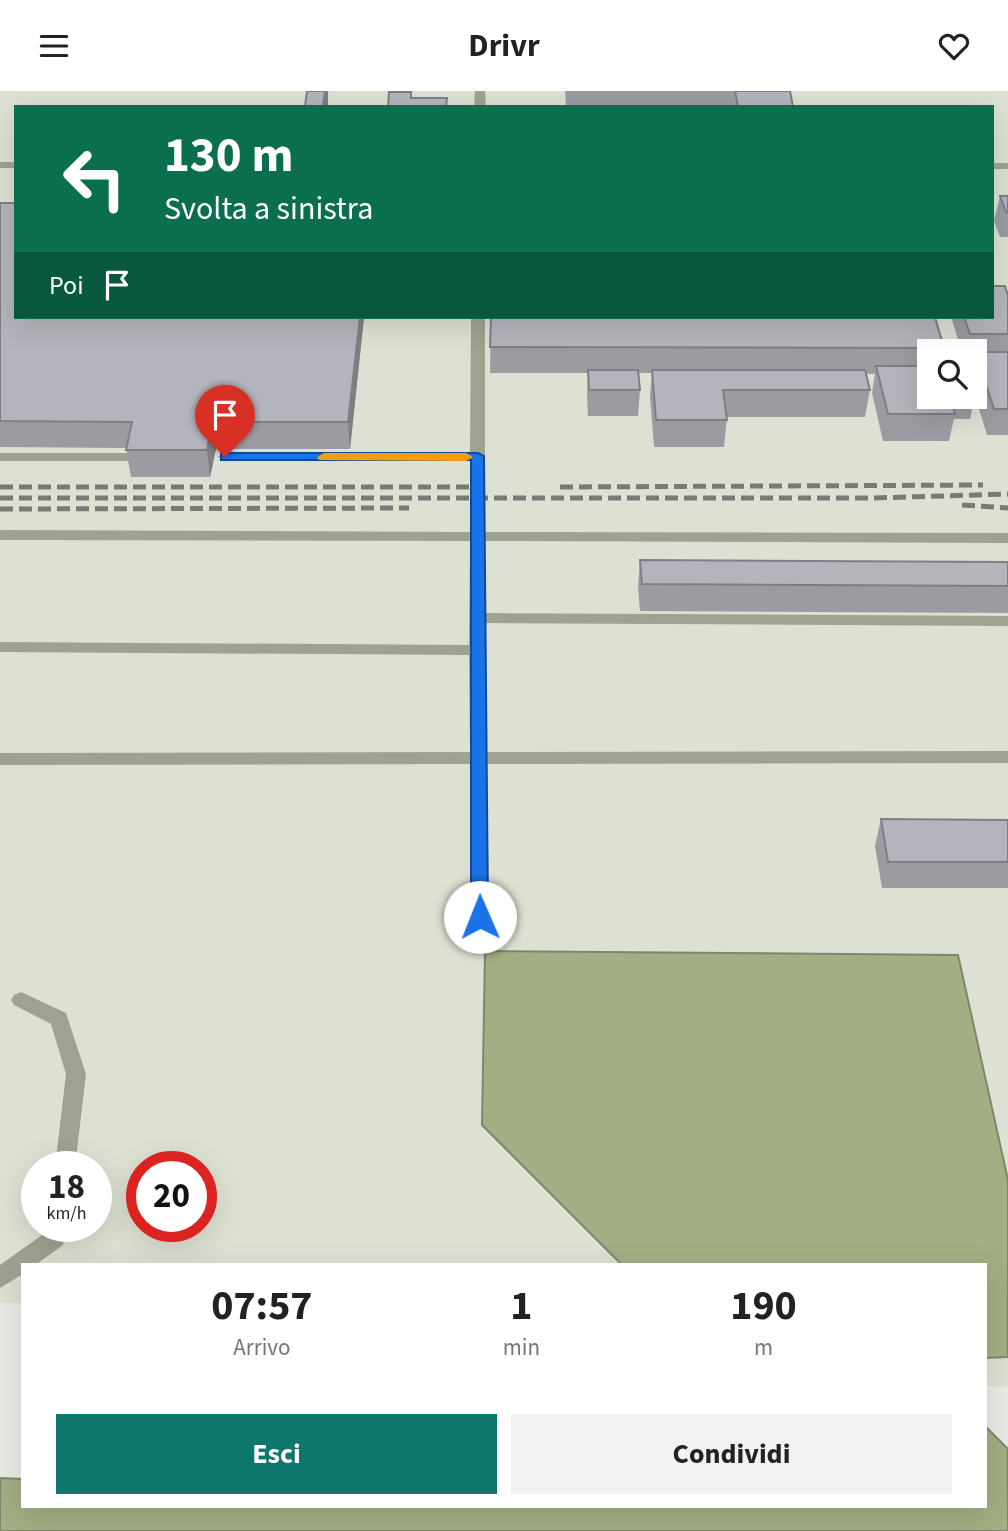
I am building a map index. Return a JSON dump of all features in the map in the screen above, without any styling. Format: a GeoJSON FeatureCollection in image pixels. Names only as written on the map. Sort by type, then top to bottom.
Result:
{"type":"FeatureCollection","features":[{"type":"Feature","properties":{"kind":"lane"},"geometry":{"type":"LineString","coordinates":[[478,319],[477,650],[480,917]]}},
{"type":"Feature","properties":{"kind":"lane"},"geometry":{"type":"LineString","coordinates":[[225,457],[478,456]]}},
{"type":"Feature","properties":{"kind":"lane"},"geometry":{"type":"LineString","coordinates":[[0,457],[131,457]]}},
{"type":"Feature","properties":{"kind":"lane"},"geometry":{"type":"LineString","coordinates":[[0,535],[1008,538]]}},
{"type":"Feature","properties":{"kind":"lane"},"geometry":{"type":"LineString","coordinates":[[477,618],[1008,621]]}},
{"type":"Feature","properties":{"kind":"lane"},"geometry":{"type":"LineString","coordinates":[[0,647],[477,650]]}},
{"type":"Feature","properties":{"kind":"lane"},"geometry":{"type":"LineString","coordinates":[[0,759],[1008,757]]}},
{"type":"Feature","properties":{"kind":"lane"},"geometry":{"type":"LineString","coordinates":[[21,1000],[59,1019],[76,1074],[67,1151]]}},
{"type":"Feature","properties":{"kind":"lane"},"geometry":{"type":"LineString","coordinates":[[0,1278],[50,1242]]}},
{"type":"Feature","properties":{"kind":"shaded area"},"geometry":{"type":"Polygon","coordinates":[[[0,91],[1008,91],[1008,1387],[987,1386],[987,1263],[21,1263],[21,1303],[0,1303],[0,91]]]}},
{"type":"Feature","properties":{"kind":"shaded area"},"geometry":{"type":"Polygon","coordinates":[[[485,951],[958,955],[1008,1180],[1008,1357],[987,1358],[987,1263],[620,1263],[482,1125],[485,951]]]}},
{"type":"Feature","properties":{"kind":"shaded area"},"geometry":{"type":"Polygon","coordinates":[[[987,1428],[1008,1449],[1008,1531],[0,1531],[0,1478],[21,1479],[21,1508],[987,1508],[987,1428]]]}},
{"type":"Feature","properties":{"kind":"building"},"geometry":{"type":"Polygon","coordinates":[[[307,91],[325,91],[323,105],[305,105],[307,91]]]}},
{"type":"Feature","properties":{"kind":"building"},"geometry":{"type":"Polygon","coordinates":[[[735,91],[790,91],[793,105],[738,105],[735,91]]]}},
{"type":"Feature","properties":{"kind":"building"},"geometry":{"type":"Polygon","coordinates":[[[389,92],[411,92],[411,98],[447,98],[446,105],[388,105],[389,92]]]}},
{"type":"Feature","properties":{"kind":"building"},"geometry":{"type":"Polygon","coordinates":[[[1000,196],[1008,196],[1008,212],[1006,212],[1000,196]]]}},
{"type":"Feature","properties":{"kind":"building"},"geometry":{"type":"Polygon","coordinates":[[[0,203],[14,203],[14,319],[360,319],[348,422],[212,422],[207,450],[126,450],[132,422],[0,421],[0,203]]]}},
{"type":"Feature","properties":{"kind":"building"},"geometry":{"type":"Polygon","coordinates":[[[994,286],[1005,286],[1008,296],[1008,334],[970,334],[965,319],[994,319],[994,286]]]}},
{"type":"Feature","properties":{"kind":"building"},"geometry":{"type":"Polygon","coordinates":[[[491,319],[936,319],[941,339],[917,339],[917,348],[490,347],[491,319]]]}},
{"type":"Feature","properties":{"kind":"building"},"geometry":{"type":"Polygon","coordinates":[[[987,352],[1008,352],[1008,409],[994,409],[987,388],[987,352]]]}},
{"type":"Feature","properties":{"kind":"building"},"geometry":{"type":"Polygon","coordinates":[[[876,366],[917,366],[917,409],[954,409],[955,414],[888,414],[876,366]]]}},
{"type":"Feature","properties":{"kind":"building"},"geometry":{"type":"Polygon","coordinates":[[[588,370],[638,370],[640,390],[589,390],[588,370]]]}},
{"type":"Feature","properties":{"kind":"building"},"geometry":{"type":"Polygon","coordinates":[[[652,370],[865,370],[870,390],[723,390],[727,420],[656,420],[652,370]]]}},
{"type":"Feature","properties":{"kind":"building"},"geometry":{"type":"Polygon","coordinates":[[[640,560],[1008,562],[1008,586],[642,584],[640,560]]]}},
{"type":"Feature","properties":{"kind":"building"},"geometry":{"type":"Polygon","coordinates":[[[881,819],[1008,820],[1008,862],[888,862],[881,819]]]}},
{"type":"Feature","properties":{"kind":"railway"},"geometry":{"type":"LineString","coordinates":[[560,487],[983,485]]}},
{"type":"Feature","properties":{"kind":"railway"},"geometry":{"type":"LineString","coordinates":[[0,487],[472,487]]}},
{"type":"Feature","properties":{"kind":"railway"},"geometry":{"type":"LineString","coordinates":[[0,498],[873,498],[1008,494]]}},
{"type":"Feature","properties":{"kind":"railway"},"geometry":{"type":"LineString","coordinates":[[962,505],[1008,508]]}},
{"type":"Feature","properties":{"kind":"railway"},"geometry":{"type":"LineString","coordinates":[[0,509],[409,508]]}},
{"type":"Feature","properties":{"kind":"slow traffic"},"geometry":{"type":"LineString","coordinates":[[324,457],[466,457]]}},
{"type":"Feature","properties":{"kind":"route"},"geometry":{"type":"LineString","coordinates":[[225,457],[478,456],[480,917]]}}]}
